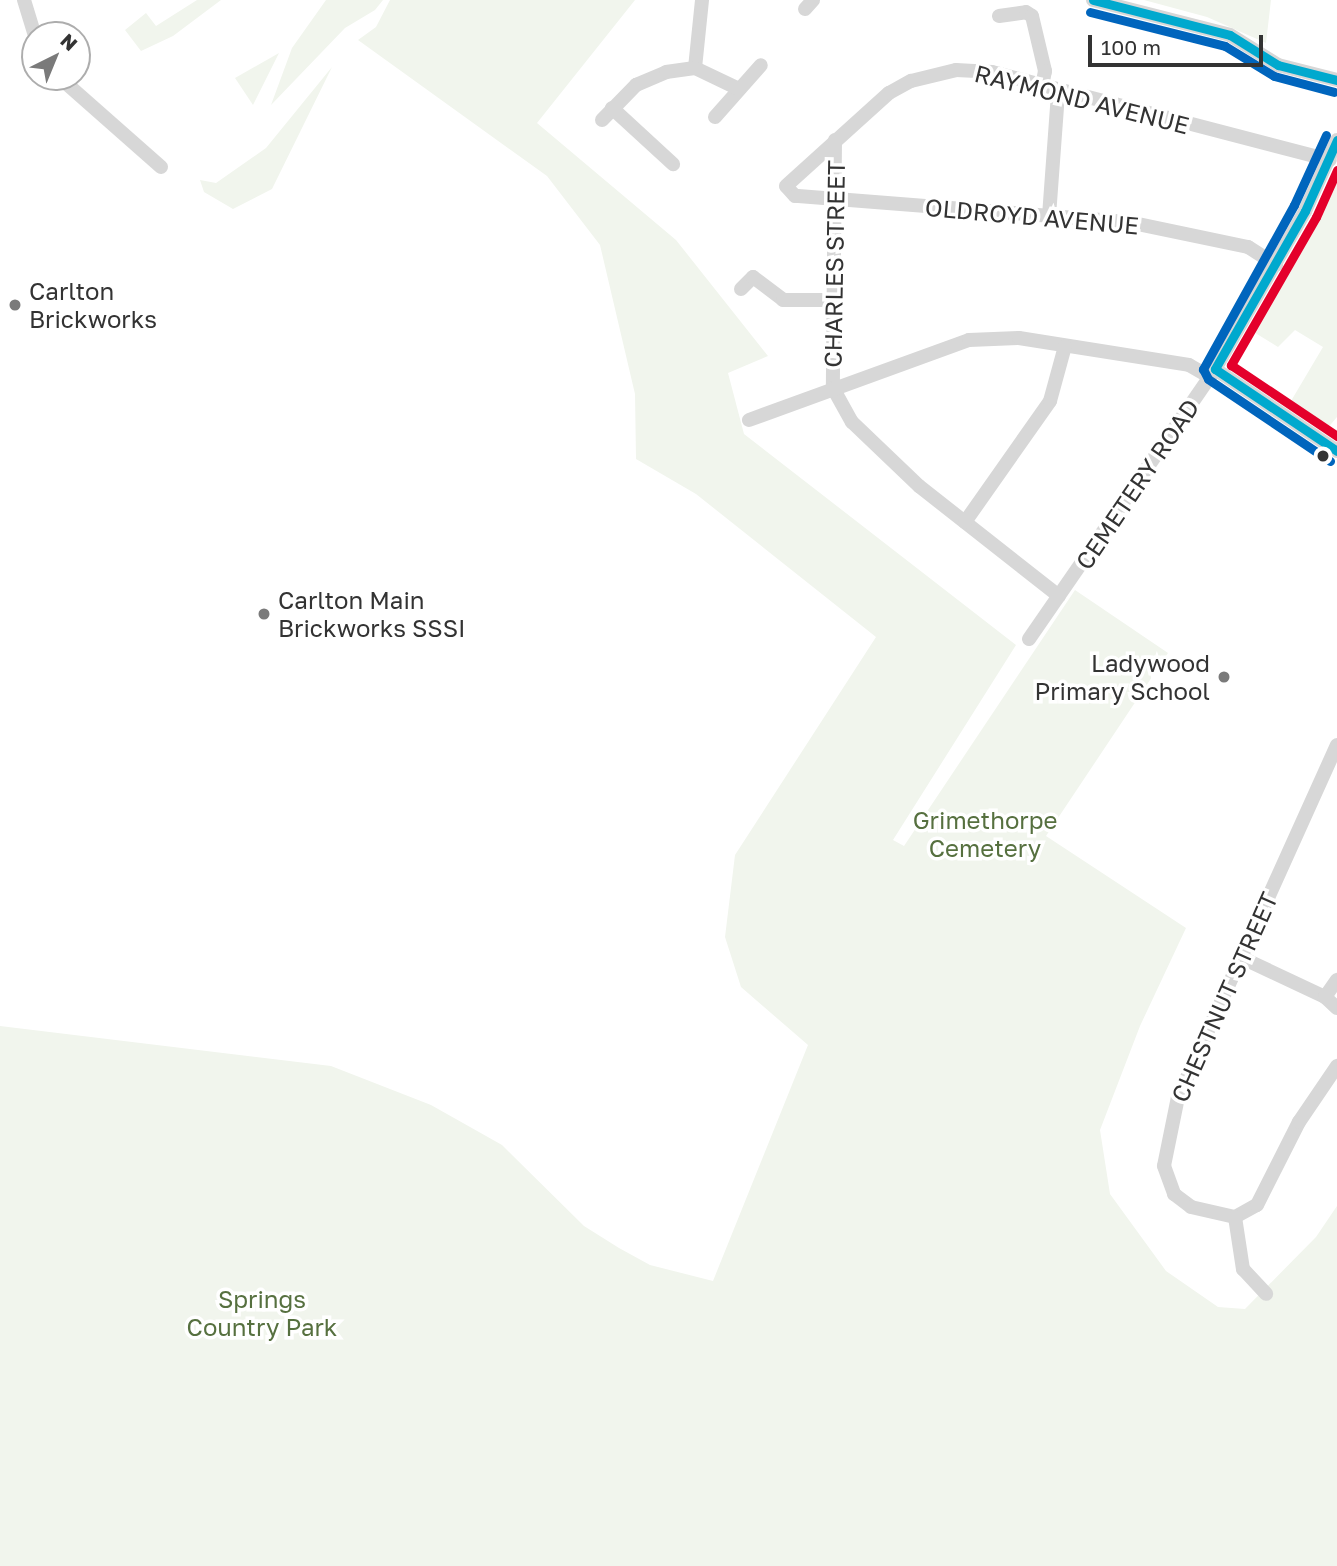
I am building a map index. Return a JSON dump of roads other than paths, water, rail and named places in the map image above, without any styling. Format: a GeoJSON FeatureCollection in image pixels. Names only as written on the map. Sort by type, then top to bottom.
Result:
{"type":"FeatureCollection","features":[{"type":"Feature","properties":{"kind":"street"},"geometry":{"type":"LineString","coordinates":[[24,0],[30,21]]}},
{"type":"Feature","properties":{"kind":"street"},"geometry":{"type":"LineString","coordinates":[[695,68],[702,0]]}},
{"type":"Feature","properties":{"kind":"street"},"geometry":{"type":"LineString","coordinates":[[1093,0],[1230,35],[1278,65],[1337,80]]}},
{"type":"Feature","properties":{"kind":"street"},"geometry":{"type":"LineString","coordinates":[[999,16],[1026,12],[1032,16],[1045,71],[1042,86]]}},
{"type":"Feature","properties":{"kind":"street"},"geometry":{"type":"LineString","coordinates":[[715,117],[761,65]]}},
{"type":"Feature","properties":{"kind":"street"},"geometry":{"type":"LineString","coordinates":[[602,120],[645,79],[695,68],[739,89]]}},
{"type":"Feature","properties":{"kind":"street","name":"RAYMOND AVENUE"},"geometry":{"type":"LineString","coordinates":[[786,186],[889,93],[934,73],[975,69],[1042,86],[1058,93],[1330,160]]}},
{"type":"Feature","properties":{"kind":"street"},"geometry":{"type":"LineString","coordinates":[[76,91],[161,167]]}},
{"type":"Feature","properties":{"kind":"street"},"geometry":{"type":"LineString","coordinates":[[1049,216],[1058,93]]}},
{"type":"Feature","properties":{"kind":"street"},"geometry":{"type":"LineString","coordinates":[[612,108],[673,164]]}},
{"type":"Feature","properties":{"kind":"street","name":"CHARLES STREET"},"geometry":{"type":"LineString","coordinates":[[833,388],[831,300],[835,140]]}},
{"type":"Feature","properties":{"kind":"street","name":"CEMETERY ROAD"},"geometry":{"type":"LineString","coordinates":[[1029,639],[1212,373],[1276,265],[1330,160],[1337,140]]}},
{"type":"Feature","properties":{"kind":"street","name":"OLDROYD AVENUE"},"geometry":{"type":"LineString","coordinates":[[786,186],[795,196],[1128,222],[1248,247],[1276,265]]}},
{"type":"Feature","properties":{"kind":"street"},"geometry":{"type":"LineString","coordinates":[[741,289],[754,277],[783,300],[831,300]]}},
{"type":"Feature","properties":{"kind":"street"},"geometry":{"type":"LineString","coordinates":[[749,420],[969,340],[1019,338],[1189,365],[1212,373],[1337,451]]}},
{"type":"Feature","properties":{"kind":"street"},"geometry":{"type":"LineString","coordinates":[[965,522],[1050,401],[1065,346]]}},
{"type":"Feature","properties":{"kind":"street"},"geometry":{"type":"LineString","coordinates":[[833,388],[852,422],[919,486],[1059,596]]}},
{"type":"Feature","properties":{"kind":"street","name":"CHESTNUT STREET"},"geometry":{"type":"LineString","coordinates":[[1235,1217],[1182,1202],[1168,1182],[1164,1166],[1178,1097],[1240,957],[1333,768],[1337,745]]}},
{"type":"Feature","properties":{"kind":"street"},"geometry":{"type":"LineString","coordinates":[[1240,957],[1325,997],[1337,1009]]}},
{"type":"Feature","properties":{"kind":"street"},"geometry":{"type":"LineString","coordinates":[[1325,997],[1337,979]]}},
{"type":"Feature","properties":{"kind":"street"},"geometry":{"type":"LineString","coordinates":[[1266,1294],[1243,1269],[1235,1217],[1264,1199],[1299,1122],[1337,1066]]}},
{"type":"Feature","properties":{"kind":"place","name":"Carlton Brickworks"},"geometry":{"type":"Point","coordinates":[15,305]}},
{"type":"Feature","properties":{"kind":"place","name":"Carlton Main Brickworks SSSI"},"geometry":{"type":"Point","coordinates":[264,614]}},
{"type":"Feature","properties":{"kind":"place","name":"Ladywood Primary School"},"geometry":{"type":"Point","coordinates":[1224,677]}},
{"type":"Feature","properties":{"kind":"park label","name":"Grimethorpe Cemetery"},"geometry":{"type":"Point","coordinates":[985,834]}},
{"type":"Feature","properties":{"kind":"park label","name":"Springs Country Park"},"geometry":{"type":"Point","coordinates":[262,1313]}}]}
